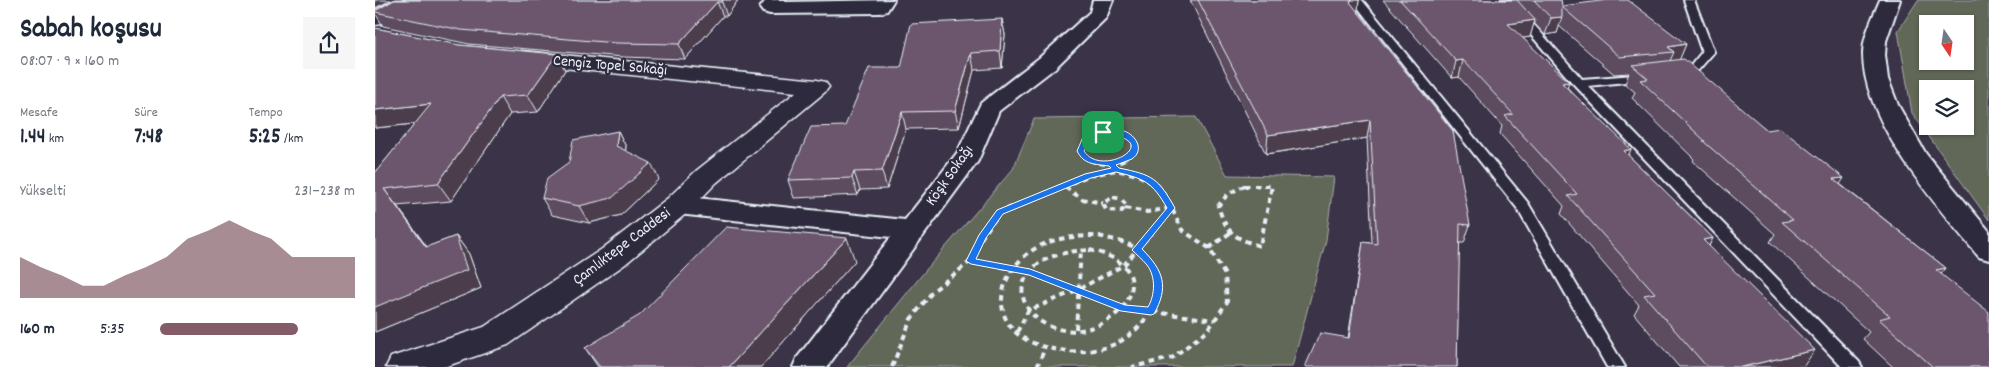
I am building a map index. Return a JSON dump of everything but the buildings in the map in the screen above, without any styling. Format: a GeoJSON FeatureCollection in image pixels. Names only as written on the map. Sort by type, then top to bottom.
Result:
{"type":"FeatureCollection","features":[{"type":"Feature","properties":{"kind":"street"},"geometry":{"type":"LineString","coordinates":[[378,29],[410,0]]}},
{"type":"Feature","properties":{"kind":"street"},"geometry":{"type":"LineString","coordinates":[[776,0],[770,8],[880,7],[884,0]]}},
{"type":"Feature","properties":{"kind":"street","name":"Köşk Sokağı"},"geometry":{"type":"LineString","coordinates":[[809,367],[969,155],[989,108],[1054,57],[1099,14],[1103,0]]}},
{"type":"Feature","properties":{"kind":"street"},"geometry":{"type":"LineString","coordinates":[[1890,0],[1880,25],[1874,54],[1877,82],[1892,118],[1914,154],[1965,222],[1989,250]]}},
{"type":"Feature","properties":{"kind":"street","name":"Cengiz Topel Sokağı"},"geometry":{"type":"LineString","coordinates":[[497,56],[611,65],[817,87]]}},
{"type":"Feature","properties":{"kind":"street","name":"Çamlıktepe Caddesi"},"geometry":{"type":"LineString","coordinates":[[403,367],[496,336],[613,257],[678,205],[706,177],[817,87]]}},
{"type":"Feature","properties":{"kind":"street"},"geometry":{"type":"LineString","coordinates":[[678,205],[911,230]]}},
{"type":"Feature","properties":{"kind":"lane"},"geometry":{"type":"LineString","coordinates":[[1357,0],[1523,206],[1615,367]]}},
{"type":"Feature","properties":{"kind":"lane"},"geometry":{"type":"LineString","coordinates":[[1506,0],[1579,83],[1853,367]]}},
{"type":"Feature","properties":{"kind":"lane"},"geometry":{"type":"LineString","coordinates":[[1579,83],[1691,72],[1708,52],[1689,0]]}},
{"type":"Feature","properties":{"kind":"path"},"geometry":{"type":"LineString","coordinates":[[1103,132],[1123,134],[1131,138],[1134,143],[1134,150],[1130,156],[1112,164],[1094,163],[1084,157],[1081,151],[1083,141],[1093,134],[1103,132]]}},
{"type":"Feature","properties":{"kind":"path"},"geometry":{"type":"LineString","coordinates":[[1112,164],[1116,170]]}},
{"type":"Feature","properties":{"kind":"path"},"geometry":{"type":"LineString","coordinates":[[892,367],[911,319],[933,291],[971,261],[982,237],[1000,212],[1088,176],[1116,170],[1138,175],[1158,186],[1182,230],[1209,248],[1225,275],[1227,302],[1208,330],[1172,358],[1144,366],[1131,367]]}},
{"type":"Feature","properties":{"kind":"path"},"geometry":{"type":"LineString","coordinates":[[1244,186],[1272,186],[1260,246],[1234,238],[1230,233],[1224,226],[1219,206],[1228,194],[1244,186]]}},
{"type":"Feature","properties":{"kind":"path"},"geometry":{"type":"LineString","coordinates":[[1065,187],[1075,197],[1087,202],[1103,203],[1115,196],[1121,198],[1126,205],[1125,208]]}},
{"type":"Feature","properties":{"kind":"path"},"geometry":{"type":"LineString","coordinates":[[1103,203],[1106,210],[1112,212],[1122,211],[1125,208],[1147,212],[1171,208]]}},
{"type":"Feature","properties":{"kind":"path"},"geometry":{"type":"LineString","coordinates":[[1017,332],[1028,311],[1077,290],[1124,265],[1171,208]]}},
{"type":"Feature","properties":{"kind":"path"},"geometry":{"type":"LineString","coordinates":[[1209,248],[1230,233]]}},
{"type":"Feature","properties":{"kind":"path"},"geometry":{"type":"LineString","coordinates":[[1070,236],[1099,236],[1125,243],[1137,250],[1151,264],[1157,276],[1158,298],[1146,321],[1137,330],[1109,345],[1075,352],[1045,348],[1029,341],[1009,326],[1003,315],[1000,302],[1004,281],[1019,260],[1035,249],[1070,236]]}},
{"type":"Feature","properties":{"kind":"path"},"geometry":{"type":"LineString","coordinates":[[1076,329],[1081,250]]}},
{"type":"Feature","properties":{"kind":"path"},"geometry":{"type":"LineString","coordinates":[[1089,250],[1107,254],[1124,265],[1131,279],[1131,293],[1124,308],[1105,322],[1085,329],[1063,330],[1043,324],[1028,311],[1022,297],[1023,285],[1030,272],[1047,258],[1070,251],[1089,250]]}},
{"type":"Feature","properties":{"kind":"path"},"geometry":{"type":"LineString","coordinates":[[971,261],[1030,272],[1124,308],[1214,320]]}},
{"type":"Feature","properties":{"kind":"path"},"geometry":{"type":"LineString","coordinates":[[1037,367],[1045,348]]}},
{"type":"Feature","properties":{"kind":"green space"},"geometry":{"type":"Polygon","coordinates":[[[1918,0],[1989,0],[1989,220],[1928,135],[1974,135],[1974,80],[1919,80],[1919,123],[1912,113],[1898,31],[1918,0]]]}},
{"type":"Feature","properties":{"kind":"green space"},"geometry":{"type":"Polygon","coordinates":[[[1196,117],[1227,175],[1334,177],[1326,240],[1292,367],[847,367],[925,271],[1013,169],[1034,119],[1196,117]]]}},
{"type":"Feature","properties":{"kind":"route"},"geometry":{"type":"LineString","coordinates":[[1103,132],[1093,134],[1083,141],[1081,151],[1084,157],[1091,162],[1112,164],[1116,170],[1088,176],[1000,212],[982,237],[971,261],[1030,272],[1124,308],[1151,311],[1158,298],[1157,276],[1151,264],[1137,250],[1171,208],[1158,186],[1138,175],[1116,170],[1112,164],[1130,156],[1134,150],[1134,143],[1131,138],[1115,132],[1103,132]]}}]}
